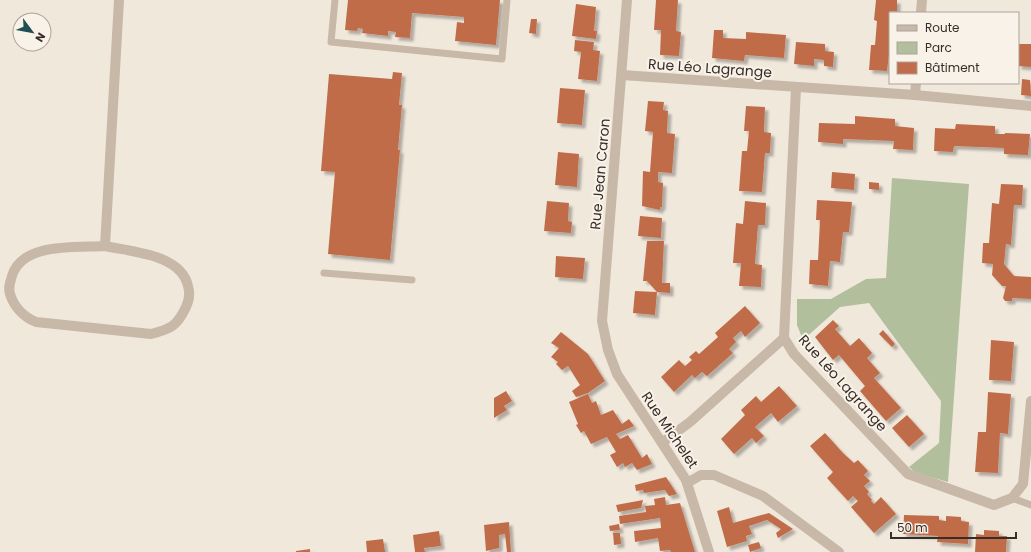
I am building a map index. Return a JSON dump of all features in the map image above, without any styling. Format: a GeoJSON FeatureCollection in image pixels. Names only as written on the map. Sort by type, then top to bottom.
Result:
{"type":"FeatureCollection","features":[{"type":"Feature","properties":{"kind":"street"},"geometry":{"type":"LineString","coordinates":[[105,246],[119,0]]}},
{"type":"Feature","properties":{"kind":"street","name":"Rue Jean Caron"},"geometry":{"type":"LineString","coordinates":[[608,350],[602,321],[627,0]]}},
{"type":"Feature","properties":{"kind":"street"},"geometry":{"type":"LineString","coordinates":[[921,12],[922,0]]}},
{"type":"Feature","properties":{"kind":"street","name":"Rue Léo Lagrange"},"geometry":{"type":"LineString","coordinates":[[622,75],[915,95],[1031,106]]}},
{"type":"Feature","properties":{"kind":"street"},"geometry":{"type":"LineString","coordinates":[[915,95],[916,84]]}},
{"type":"Feature","properties":{"kind":"street","name":"Rue Léo Lagrange"},"geometry":{"type":"LineString","coordinates":[[796,88],[784,338],[794,354],[908,474],[994,505],[1012,498]]}},
{"type":"Feature","properties":{"kind":"street"},"geometry":{"type":"LineString","coordinates":[[105,246],[166,260],[179,268],[186,279],[189,291],[187,305],[174,326],[152,334],[36,322],[28,319],[21,313],[4,287],[13,270],[21,261],[42,250],[105,246]]}},
{"type":"Feature","properties":{"kind":"street"},"geometry":{"type":"LineString","coordinates":[[663,442],[690,422],[784,338]]}},
{"type":"Feature","properties":{"kind":"street","name":"Rue Michelet"},"geometry":{"type":"LineString","coordinates":[[608,350],[617,374],[624,386],[663,442],[687,483],[709,552]]}},
{"type":"Feature","properties":{"kind":"street"},"geometry":{"type":"LineString","coordinates":[[1012,498],[1023,484],[1031,401]]}},
{"type":"Feature","properties":{"kind":"street"},"geometry":{"type":"LineString","coordinates":[[687,483],[701,476],[714,475],[764,496],[839,552]]}},
{"type":"Feature","properties":{"kind":"lane"},"geometry":{"type":"LineString","coordinates":[[336,0],[331,42],[502,59],[507,0]]}},
{"type":"Feature","properties":{"kind":"lane"},"geometry":{"type":"LineString","coordinates":[[324,273],[412,280]]}},
{"type":"Feature","properties":{"kind":"lane"},"geometry":{"type":"LineString","coordinates":[[1012,498],[1031,505]]}},
{"type":"Feature","properties":{"kind":"green space"},"geometry":{"type":"Polygon","coordinates":[[[892,178],[969,184],[948,482],[916,473],[909,467],[939,443],[941,401],[869,303],[840,307],[803,340],[797,325],[797,299],[831,299],[866,279],[886,278],[892,178]]]}},
{"type":"Feature","properties":{"kind":"building"},"geometry":{"type":"Polygon","coordinates":[[[348,0],[500,0],[496,45],[455,41],[457,22],[464,23],[464,17],[412,13],[410,38],[395,37],[396,32],[388,31],[388,36],[362,33],[363,29],[358,28],[357,31],[345,30],[348,0]]]}},
{"type":"Feature","properties":{"kind":"building"},"geometry":{"type":"Polygon","coordinates":[[[656,0],[678,0],[676,31],[681,32],[679,56],[660,55],[661,30],[654,30],[656,0]]]}},
{"type":"Feature","properties":{"kind":"building"},"geometry":{"type":"Polygon","coordinates":[[[876,0],[897,0],[897,11],[889,12],[889,54],[887,71],[869,70],[871,45],[875,45],[877,21],[874,20],[876,0]]]}},
{"type":"Feature","properties":{"kind":"building"},"geometry":{"type":"Polygon","coordinates":[[[576,4],[596,7],[594,31],[597,31],[596,39],[572,36],[576,4]]]}},
{"type":"Feature","properties":{"kind":"building"},"geometry":{"type":"Polygon","coordinates":[[[531,19],[537,19],[536,34],[529,33],[531,19]]]}},
{"type":"Feature","properties":{"kind":"building"},"geometry":{"type":"Polygon","coordinates":[[[714,30],[723,30],[723,38],[746,39],[746,32],[786,35],[784,58],[745,55],[744,61],[712,58],[714,30]]]}},
{"type":"Feature","properties":{"kind":"building"},"geometry":{"type":"Polygon","coordinates":[[[575,40],[594,42],[593,50],[600,51],[597,81],[578,79],[581,52],[574,51],[575,40]]]}},
{"type":"Feature","properties":{"kind":"building"},"geometry":{"type":"Polygon","coordinates":[[[796,42],[825,44],[825,51],[834,52],[833,67],[824,66],[824,60],[814,59],[814,66],[794,64],[796,42]]]}},
{"type":"Feature","properties":{"kind":"building"},"geometry":{"type":"Polygon","coordinates":[[[1019,44],[1031,44],[1031,67],[1019,66],[1019,44]]]}},
{"type":"Feature","properties":{"kind":"building"},"geometry":{"type":"Polygon","coordinates":[[[393,72],[402,73],[399,105],[402,105],[398,150],[400,150],[390,260],[328,254],[335,172],[321,171],[329,74],[392,79],[393,72]]]}},
{"type":"Feature","properties":{"kind":"building"},"geometry":{"type":"Polygon","coordinates":[[[1022,79],[1030,80],[1031,96],[1021,95],[1022,79]]]}},
{"type":"Feature","properties":{"kind":"building"},"geometry":{"type":"Polygon","coordinates":[[[560,88],[585,90],[582,125],[557,123],[560,88]]]}},
{"type":"Feature","properties":{"kind":"building"},"geometry":{"type":"Polygon","coordinates":[[[648,101],[664,102],[663,110],[668,111],[667,133],[675,134],[672,173],[658,172],[658,182],[663,183],[662,207],[660,207],[660,210],[642,206],[643,171],[650,172],[653,132],[645,131],[648,101]]]}},
{"type":"Feature","properties":{"kind":"building"},"geometry":{"type":"Polygon","coordinates":[[[746,106],[765,107],[764,132],[771,133],[770,153],[765,153],[762,192],[739,191],[742,151],[747,151],[749,131],[744,131],[746,106]]]}},
{"type":"Feature","properties":{"kind":"building"},"geometry":{"type":"Polygon","coordinates":[[[855,116],[895,119],[895,126],[914,128],[913,150],[893,149],[894,141],[843,139],[843,144],[818,142],[819,123],[855,124],[855,116]]]}},
{"type":"Feature","properties":{"kind":"building"},"geometry":{"type":"Polygon","coordinates":[[[956,124],[995,126],[995,134],[1030,134],[1028,155],[1004,154],[1004,148],[954,146],[953,152],[934,151],[935,128],[955,129],[956,124]]]}},
{"type":"Feature","properties":{"kind":"building"},"geometry":{"type":"Polygon","coordinates":[[[558,152],[579,154],[577,187],[555,185],[558,152]]]}},
{"type":"Feature","properties":{"kind":"building"},"geometry":{"type":"Polygon","coordinates":[[[832,172],[855,174],[854,190],[831,188],[832,172]]]}},
{"type":"Feature","properties":{"kind":"building"},"geometry":{"type":"Polygon","coordinates":[[[869,182],[879,183],[879,190],[869,189],[869,182]]]}},
{"type":"Feature","properties":{"kind":"building"},"geometry":{"type":"Polygon","coordinates":[[[1001,184],[1023,185],[1022,205],[1014,205],[1011,245],[1006,244],[1004,264],[1014,276],[1031,277],[1031,299],[1012,298],[1012,301],[1005,301],[1003,298],[1006,286],[1002,286],[992,275],[993,264],[982,263],[983,243],[989,243],[992,203],[999,204],[1001,184]]]}},
{"type":"Feature","properties":{"kind":"building"},"geometry":{"type":"Polygon","coordinates":[[[817,200],[852,202],[849,232],[843,232],[840,262],[830,261],[828,286],[809,284],[810,260],[818,260],[820,220],[816,220],[817,200]]]}},
{"type":"Feature","properties":{"kind":"building"},"geometry":{"type":"Polygon","coordinates":[[[547,201],[569,203],[568,221],[572,222],[571,233],[544,231],[547,201]]]}},
{"type":"Feature","properties":{"kind":"building"},"geometry":{"type":"Polygon","coordinates":[[[745,201],[766,203],[765,225],[758,225],[755,264],[762,265],[761,287],[739,286],[741,263],[733,263],[736,223],[743,224],[745,201]]]}},
{"type":"Feature","properties":{"kind":"building"},"geometry":{"type":"Polygon","coordinates":[[[640,216],[662,218],[661,238],[638,236],[640,216]]]}},
{"type":"Feature","properties":{"kind":"building"},"geometry":{"type":"Polygon","coordinates":[[[647,241],[664,241],[662,283],[670,283],[670,293],[657,292],[647,281],[643,281],[647,241]]]}},
{"type":"Feature","properties":{"kind":"building"},"geometry":{"type":"Polygon","coordinates":[[[556,256],[585,258],[583,279],[555,277],[556,256]]]}},
{"type":"Feature","properties":{"kind":"building"},"geometry":{"type":"Polygon","coordinates":[[[635,291],[657,292],[655,315],[633,313],[635,291]]]}},
{"type":"Feature","properties":{"kind":"building"},"geometry":{"type":"Polygon","coordinates":[[[745,306],[760,323],[745,337],[741,331],[733,338],[736,342],[729,349],[733,353],[707,376],[702,372],[695,378],[692,375],[674,392],[661,377],[679,360],[685,366],[692,360],[689,357],[696,351],[699,354],[718,337],[715,333],[745,306]]]}},
{"type":"Feature","properties":{"kind":"building"},"geometry":{"type":"Polygon","coordinates":[[[833,320],[839,326],[835,329],[850,346],[859,338],[872,353],[867,358],[880,373],[874,378],[901,408],[886,421],[860,391],[865,386],[839,355],[833,360],[815,337],[833,320]]]}},
{"type":"Feature","properties":{"kind":"building"},"geometry":{"type":"Polygon","coordinates":[[[883,330],[895,344],[892,347],[879,334],[883,330]]]}},
{"type":"Feature","properties":{"kind":"building"},"geometry":{"type":"Polygon","coordinates":[[[561,332],[588,354],[605,381],[588,393],[576,397],[572,391],[580,385],[568,366],[562,370],[556,364],[558,362],[551,357],[559,348],[551,343],[561,332]]]}},
{"type":"Feature","properties":{"kind":"building"},"geometry":{"type":"Polygon","coordinates":[[[991,340],[1014,342],[1011,381],[989,380],[991,340]]]}},
{"type":"Feature","properties":{"kind":"building"},"geometry":{"type":"Polygon","coordinates":[[[779,386],[797,406],[778,422],[771,413],[755,427],[764,436],[756,443],[752,438],[734,454],[721,439],[745,415],[741,410],[756,396],[761,402],[779,386]]]}},
{"type":"Feature","properties":{"kind":"building"},"geometry":{"type":"Polygon","coordinates":[[[506,391],[512,401],[504,406],[507,410],[494,418],[494,398],[506,391]]]}},
{"type":"Feature","properties":{"kind":"building"},"geometry":{"type":"Polygon","coordinates":[[[988,392],[1011,394],[1008,434],[1000,433],[998,473],[975,472],[978,432],[986,432],[988,392]]]}},
{"type":"Feature","properties":{"kind":"building"},"geometry":{"type":"Polygon","coordinates":[[[588,394],[592,403],[596,401],[601,415],[613,410],[622,424],[629,419],[634,426],[616,434],[620,439],[628,435],[642,458],[647,454],[652,464],[637,470],[632,463],[625,467],[623,463],[617,467],[610,455],[616,452],[607,437],[591,444],[584,431],[581,433],[576,425],[578,424],[569,402],[588,394]]]}},
{"type":"Feature","properties":{"kind":"building"},"geometry":{"type":"Polygon","coordinates":[[[907,415],[924,434],[909,447],[892,428],[907,415]]]}},
{"type":"Feature","properties":{"kind":"building"},"geometry":{"type":"Polygon","coordinates":[[[825,433],[854,463],[858,460],[868,471],[864,475],[870,481],[864,486],[869,492],[867,494],[872,500],[871,501],[874,504],[881,497],[896,514],[874,533],[851,507],[858,501],[853,496],[848,501],[827,478],[833,472],[810,446],[825,433]]]}},
{"type":"Feature","properties":{"kind":"building"},"geometry":{"type":"Polygon","coordinates":[[[666,477],[677,494],[669,496],[665,490],[644,493],[643,490],[636,491],[635,485],[666,477]]]}},
{"type":"Feature","properties":{"kind":"building"},"geometry":{"type":"Polygon","coordinates":[[[665,497],[666,505],[680,503],[695,552],[671,552],[670,550],[660,551],[658,538],[635,542],[634,531],[661,528],[660,518],[620,524],[619,516],[646,512],[645,506],[655,505],[654,499],[665,497]]]}},
{"type":"Feature","properties":{"kind":"building"},"geometry":{"type":"Polygon","coordinates":[[[643,500],[641,508],[618,512],[616,505],[643,500]]]}},
{"type":"Feature","properties":{"kind":"building"},"geometry":{"type":"Polygon","coordinates":[[[729,507],[733,523],[769,513],[793,529],[778,538],[776,533],[781,529],[767,520],[749,526],[752,534],[746,536],[747,541],[727,547],[717,511],[729,507]]]}},
{"type":"Feature","properties":{"kind":"building"},"geometry":{"type":"Polygon","coordinates":[[[904,515],[939,516],[939,520],[946,521],[946,516],[961,517],[961,521],[969,522],[968,544],[937,542],[938,536],[903,534],[904,515]]]}},
{"type":"Feature","properties":{"kind":"building"},"geometry":{"type":"Polygon","coordinates":[[[509,522],[511,552],[507,552],[505,534],[499,535],[499,548],[486,551],[484,525],[509,522]]]}},
{"type":"Feature","properties":{"kind":"building"},"geometry":{"type":"Polygon","coordinates":[[[619,524],[620,530],[610,531],[609,526],[619,524]]]}},
{"type":"Feature","properties":{"kind":"building"},"geometry":{"type":"Polygon","coordinates":[[[984,530],[999,531],[999,536],[1007,536],[1006,552],[975,552],[976,534],[984,535],[984,530]]]}},
{"type":"Feature","properties":{"kind":"building"},"geometry":{"type":"Polygon","coordinates":[[[439,531],[441,546],[424,548],[425,552],[415,552],[413,535],[439,531]]]}},
{"type":"Feature","properties":{"kind":"building"},"geometry":{"type":"Polygon","coordinates":[[[613,533],[620,533],[621,544],[614,545],[613,533]]]}},
{"type":"Feature","properties":{"kind":"building"},"geometry":{"type":"Polygon","coordinates":[[[383,539],[385,552],[367,552],[366,541],[383,539]]]}},
{"type":"Feature","properties":{"kind":"building"},"geometry":{"type":"Polygon","coordinates":[[[759,542],[761,548],[750,552],[748,545],[759,542]]]}},
{"type":"Feature","properties":{"kind":"building"},"geometry":{"type":"Polygon","coordinates":[[[310,549],[310,552],[296,552],[296,551],[310,549]]]}}]}
